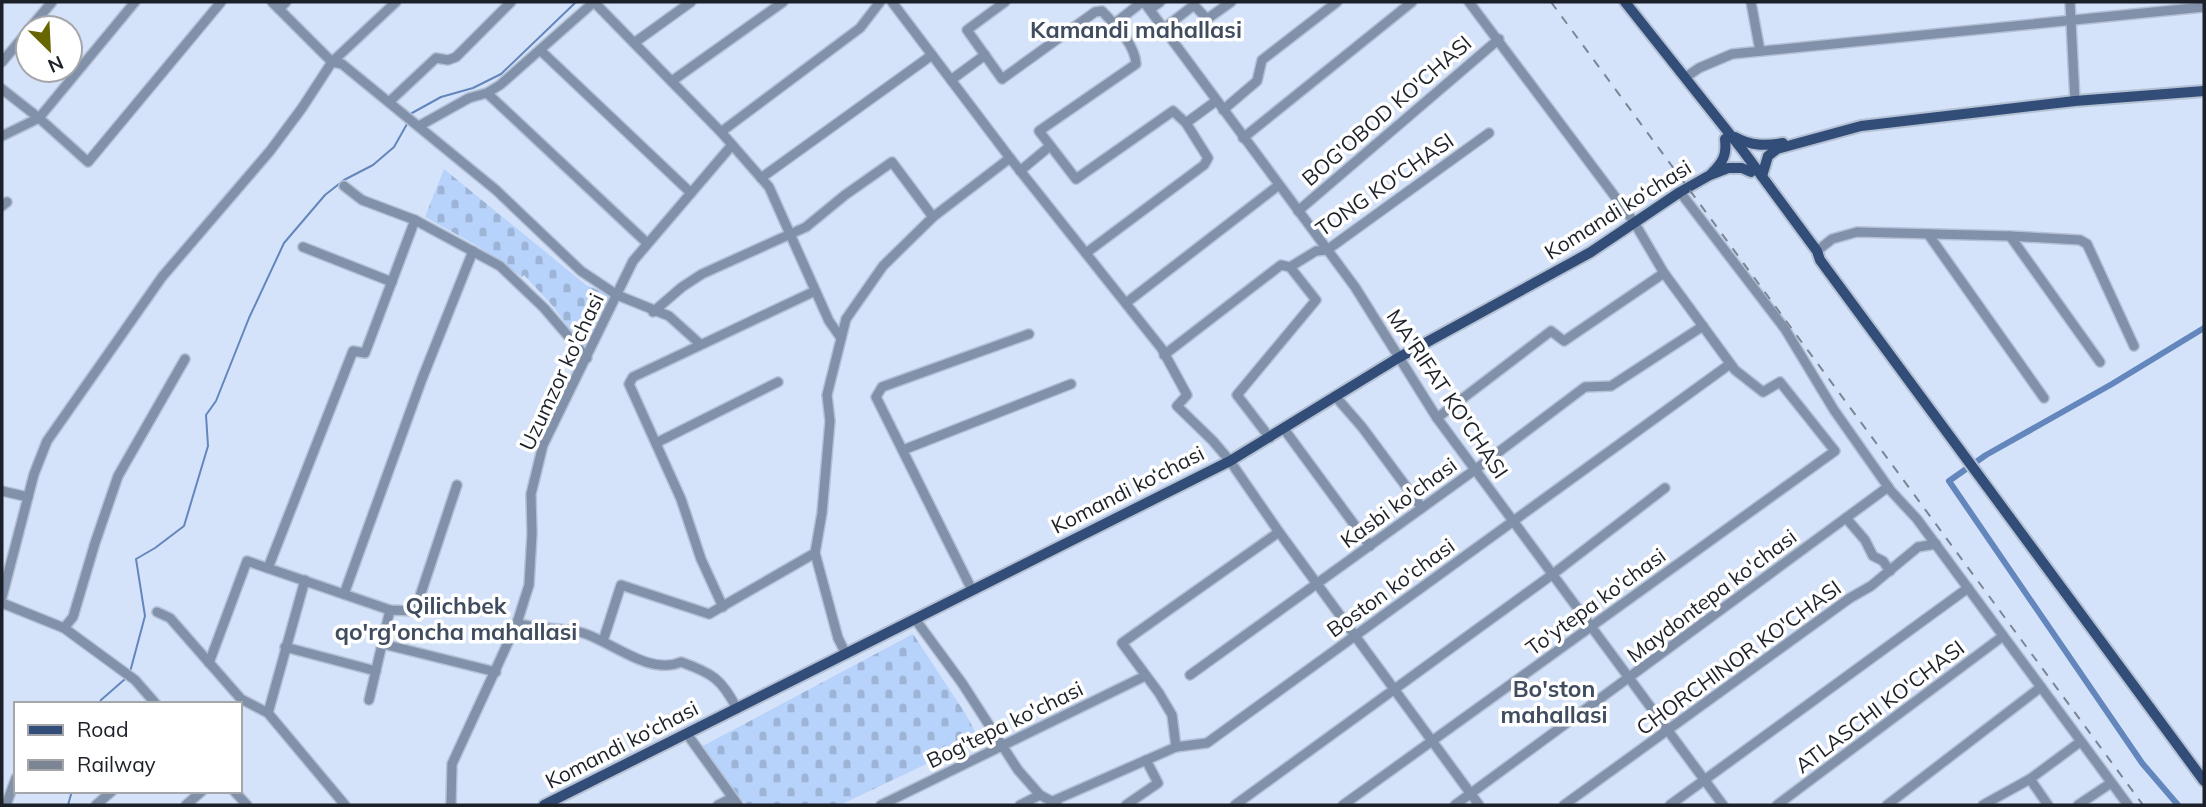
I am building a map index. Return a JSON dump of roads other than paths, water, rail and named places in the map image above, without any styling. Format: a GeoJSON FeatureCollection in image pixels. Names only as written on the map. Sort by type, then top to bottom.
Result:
{"type":"FeatureCollection","features":[{"type":"Feature","properties":{"kind":"main road"},"geometry":{"type":"LineString","coordinates":[[1618,2],[1728,137],[1812,254],[1818,256],[2204,781]]}},
{"type":"Feature","properties":{"kind":"main road"},"geometry":{"type":"LineString","coordinates":[[1625,2],[1686,77],[1728,137],[1748,144],[1768,146],[1807,140]]}},
{"type":"Feature","properties":{"kind":"main road"},"geometry":{"type":"LineString","coordinates":[[1756,174],[1768,156],[1777,149],[1861,126],[2076,101],[2204,91]]}},
{"type":"Feature","properties":{"kind":"main road","name":"Komandi ko‘chasi"},"geometry":{"type":"LineString","coordinates":[[1710,175],[1723,161],[1728,137]]}},
{"type":"Feature","properties":{"kind":"main road","name":"Komandi ko‘chasi"},"geometry":{"type":"LineString","coordinates":[[544,805],[1230,461],[1398,358],[1570,264],[1710,175],[1742,168],[1756,174]]}},
{"type":"Feature","properties":{"kind":"street"},"geometry":{"type":"LineString","coordinates":[[2,136],[38,118],[135,2]]}},
{"type":"Feature","properties":{"kind":"street"},"geometry":{"type":"LineString","coordinates":[[2,89],[88,162],[221,2]]}},
{"type":"Feature","properties":{"kind":"street"},"geometry":{"type":"LineString","coordinates":[[286,2],[276,6],[332,62],[342,65],[419,126],[505,199],[581,271],[617,295],[653,312],[669,316],[700,344]]}},
{"type":"Feature","properties":{"kind":"street"},"geometry":{"type":"LineString","coordinates":[[2,597],[28,497],[47,441],[78,394],[162,277],[270,151],[332,62],[396,2]]}},
{"type":"Feature","properties":{"kind":"street"},"geometry":{"type":"LineString","coordinates":[[389,102],[436,58],[448,60],[456,57],[511,2]]}},
{"type":"Feature","properties":{"kind":"street"},"geometry":{"type":"LineString","coordinates":[[419,126],[469,99],[487,93],[594,2],[721,132],[769,187],[829,321],[841,338]]}},
{"type":"Feature","properties":{"kind":"street"},"geometry":{"type":"LineString","coordinates":[[634,43],[691,2]]}},
{"type":"Feature","properties":{"kind":"street"},"geometry":{"type":"LineString","coordinates":[[672,81],[783,2]]}},
{"type":"Feature","properties":{"kind":"street"},"geometry":{"type":"LineString","coordinates":[[721,132],[860,28],[880,2]]}},
{"type":"Feature","properties":{"kind":"street"},"geometry":{"type":"LineString","coordinates":[[892,2],[1020,171],[1162,349],[1187,395],[1177,406],[1230,461],[1479,805]]}},
{"type":"Feature","properties":{"kind":"street"},"geometry":{"type":"LineString","coordinates":[[1004,2],[967,30],[1002,79],[1095,12],[1102,11],[1115,24],[1136,55],[1136,64],[1040,131],[1076,179],[1173,111],[1186,123],[1208,158],[1204,165],[1086,253]]}},
{"type":"Feature","properties":{"kind":"street"},"geometry":{"type":"LineString","coordinates":[[1115,24],[1145,4],[1160,2]]}},
{"type":"Feature","properties":{"kind":"street"},"geometry":{"type":"LineString","coordinates":[[1163,29],[1194,5],[1207,19],[1231,2]]}},
{"type":"Feature","properties":{"kind":"street"},"geometry":{"type":"LineString","coordinates":[[1223,110],[1256,80],[1262,60],[1337,2]]}},
{"type":"Feature","properties":{"kind":"street"},"geometry":{"type":"LineString","coordinates":[[1243,138],[1412,2]]}},
{"type":"Feature","properties":{"kind":"street"},"geometry":{"type":"LineString","coordinates":[[1469,2],[1634,222],[1664,273],[1730,364]]}},
{"type":"Feature","properties":{"kind":"street"},"geometry":{"type":"LineString","coordinates":[[1751,2],[1760,51]]}},
{"type":"Feature","properties":{"kind":"street"},"geometry":{"type":"LineString","coordinates":[[2070,2],[2076,101]]}},
{"type":"Feature","properties":{"kind":"street","name":"MA'RIFAT KO'CHASI"},"geometry":{"type":"LineString","coordinates":[[1145,4],[1363,299],[1437,418],[1723,805]]}},
{"type":"Feature","properties":{"kind":"street"},"geometry":{"type":"LineString","coordinates":[[1686,77],[1699,68],[1732,54],[2204,7]]}},
{"type":"Feature","properties":{"kind":"street","name":"BOG'OBOD KO'CHASI"},"geometry":{"type":"LineString","coordinates":[[1298,211],[1499,39]]}},
{"type":"Feature","properties":{"kind":"street"},"geometry":{"type":"LineString","coordinates":[[2,62],[14,47]]}},
{"type":"Feature","properties":{"kind":"street"},"geometry":{"type":"LineString","coordinates":[[540,50],[691,193]]}},
{"type":"Feature","properties":{"kind":"street"},"geometry":{"type":"LineString","coordinates":[[761,178],[932,55]]}},
{"type":"Feature","properties":{"kind":"street"},"geometry":{"type":"LineString","coordinates":[[951,80],[985,55]]}},
{"type":"Feature","properties":{"kind":"street"},"geometry":{"type":"LineString","coordinates":[[487,93],[648,243]]}},
{"type":"Feature","properties":{"kind":"street"},"geometry":{"type":"LineString","coordinates":[[1186,123],[1216,101]]}},
{"type":"Feature","properties":{"kind":"street","name":"TONG KO'CHASI"},"geometry":{"type":"LineString","coordinates":[[1164,355],[1281,265],[1290,268],[1316,251],[1327,250],[1489,134]]}},
{"type":"Feature","properties":{"kind":"street","name":"Uzumzor ko'chasi"},"geometry":{"type":"LineString","coordinates":[[451,805],[453,764],[517,623],[529,585],[531,494],[543,444],[633,261],[732,145]]}},
{"type":"Feature","properties":{"kind":"street"},"geometry":{"type":"LineString","coordinates":[[1020,171],[1050,146]]}},
{"type":"Feature","properties":{"kind":"street"},"geometry":{"type":"LineString","coordinates":[[846,654],[838,638],[815,553],[822,513],[830,421],[827,395],[846,319],[883,266],[933,218],[1010,158]]}},
{"type":"Feature","properties":{"kind":"street"},"geometry":{"type":"LineString","coordinates":[[653,312],[682,286],[702,274],[806,227],[892,162],[933,218]]}},
{"type":"Feature","properties":{"kind":"street"},"geometry":{"type":"LineString","coordinates":[[1126,303],[1279,185]]}},
{"type":"Feature","properties":{"kind":"street"},"geometry":{"type":"LineString","coordinates":[[344,186],[362,200],[415,220],[500,266],[544,308],[587,358]]}},
{"type":"Feature","properties":{"kind":"street"},"geometry":{"type":"LineString","coordinates":[[1680,192],[1785,329],[1834,410],[1888,487],[1936,544],[2128,805]]}},
{"type":"Feature","properties":{"kind":"street"},"geometry":{"type":"LineString","coordinates":[[268,568],[353,351],[365,353],[415,220]]}},
{"type":"Feature","properties":{"kind":"street"},"geometry":{"type":"LineString","coordinates":[[1818,256],[1832,239],[1857,232],[2080,240],[2087,244],[2134,346]]}},
{"type":"Feature","properties":{"kind":"street"},"geometry":{"type":"LineString","coordinates":[[1928,234],[2044,398]]}},
{"type":"Feature","properties":{"kind":"street"},"geometry":{"type":"LineString","coordinates":[[2010,236],[2100,362]]}},
{"type":"Feature","properties":{"kind":"street"},"geometry":{"type":"LineString","coordinates":[[303,247],[392,282]]}},
{"type":"Feature","properties":{"kind":"street"},"geometry":{"type":"LineString","coordinates":[[344,594],[472,251]]}},
{"type":"Feature","properties":{"kind":"street"},"geometry":{"type":"LineString","coordinates":[[1270,438],[1237,395],[1316,300],[1290,268]]}},
{"type":"Feature","properties":{"kind":"street"},"geometry":{"type":"LineString","coordinates":[[1437,418],[1551,331],[1564,341],[1664,273]]}},
{"type":"Feature","properties":{"kind":"street"},"geometry":{"type":"LineString","coordinates":[[723,607],[701,559],[681,499],[628,384],[633,377],[815,290]]}},
{"type":"Feature","properties":{"kind":"street","name":"Kasbi ko'chasi"},"geometry":{"type":"LineString","coordinates":[[1190,675],[1586,387],[1611,386],[1703,326]]}},
{"type":"Feature","properties":{"kind":"street"},"geometry":{"type":"LineString","coordinates":[[972,590],[876,397],[882,387],[1029,334]]}},
{"type":"Feature","properties":{"kind":"street"},"geometry":{"type":"LineString","coordinates":[[64,628],[73,617],[118,476],[185,359]]}},
{"type":"Feature","properties":{"kind":"street","name":"To'ytepa ko'chasi"},"geometry":{"type":"LineString","coordinates":[[1343,805],[1835,451],[1780,382],[1763,392],[1730,364]]}},
{"type":"Feature","properties":{"kind":"street","name":"Boston ko'chasi"},"geometry":{"type":"LineString","coordinates":[[1055,803],[1176,747],[1207,743],[1730,364]]}},
{"type":"Feature","properties":{"kind":"street"},"geometry":{"type":"LineString","coordinates":[[656,443],[778,382]]}},
{"type":"Feature","properties":{"kind":"street"},"geometry":{"type":"LineString","coordinates":[[903,450],[1071,384]]}},
{"type":"Feature","properties":{"kind":"street"},"geometry":{"type":"LineString","coordinates":[[1335,396],[1362,427],[1422,508]]}},
{"type":"Feature","properties":{"kind":"street"},"geometry":{"type":"LineString","coordinates":[[1284,429],[1370,546]]}},
{"type":"Feature","properties":{"kind":"street"},"geometry":{"type":"LineString","coordinates":[[209,663],[247,561],[390,610],[415,611],[457,485]]}},
{"type":"Feature","properties":{"kind":"street","name":"Maydontepa ko'chasi"},"geometry":{"type":"LineString","coordinates":[[1455,805],[1629,680],[1888,487]]}},
{"type":"Feature","properties":{"kind":"street"},"geometry":{"type":"LineString","coordinates":[[1235,805],[1553,574],[1665,488]]}},
{"type":"Feature","properties":{"kind":"street"},"geometry":{"type":"LineString","coordinates":[[2,491],[28,497]]}},
{"type":"Feature","properties":{"kind":"street"},"geometry":{"type":"LineString","coordinates":[[1846,519],[1866,540],[1873,556],[1883,561],[1890,570]]}},
{"type":"Feature","properties":{"kind":"street"},"geometry":{"type":"LineString","coordinates":[[1176,747],[1172,715],[1160,694],[1122,643],[1279,532]]}},
{"type":"Feature","properties":{"kind":"street","name":"CHORCHINOR KO'CHASI"},"geometry":{"type":"LineString","coordinates":[[1564,805],[1918,547],[1936,544]]}},
{"type":"Feature","properties":{"kind":"street"},"geometry":{"type":"LineString","coordinates":[[603,641],[621,585],[709,614],[815,553]]}},
{"type":"Feature","properties":{"kind":"street"},"geometry":{"type":"LineString","coordinates":[[268,713],[304,580]]}},
{"type":"Feature","properties":{"kind":"street"},"geometry":{"type":"LineString","coordinates":[[1670,805],[1968,588]]}},
{"type":"Feature","properties":{"kind":"street"},"geometry":{"type":"LineString","coordinates":[[2,603],[64,628],[135,680],[154,702]]}},
{"type":"Feature","properties":{"kind":"street"},"geometry":{"type":"LineString","coordinates":[[369,700],[390,610]]}},
{"type":"Feature","properties":{"kind":"street"},"geometry":{"type":"LineString","coordinates":[[157,612],[170,618],[241,699],[268,713],[345,805]]}},
{"type":"Feature","properties":{"kind":"street"},"geometry":{"type":"LineString","coordinates":[[915,619],[962,682],[1018,770],[1040,795],[1055,803]]}},
{"type":"Feature","properties":{"kind":"street"},"geometry":{"type":"LineString","coordinates":[[517,623],[584,633],[637,660],[672,666],[681,662],[706,670],[726,688],[737,709]]}},
{"type":"Feature","properties":{"kind":"street","name":"ATLASCHI KO'CHASI"},"geometry":{"type":"LineString","coordinates":[[1777,805],[2003,636]]}},
{"type":"Feature","properties":{"kind":"street"},"geometry":{"type":"LineString","coordinates":[[383,644],[496,672]]}},
{"type":"Feature","properties":{"kind":"street"},"geometry":{"type":"LineString","coordinates":[[285,647],[376,671]]}},
{"type":"Feature","properties":{"kind":"street","name":"Bog'tepa ko'chasi"},"geometry":{"type":"LineString","coordinates":[[880,805],[1144,676]]}},
{"type":"Feature","properties":{"kind":"street"},"geometry":{"type":"LineString","coordinates":[[1887,805],[2041,687]]}},
{"type":"Feature","properties":{"kind":"street"},"geometry":{"type":"LineString","coordinates":[[687,734],[735,802],[718,805]]}},
{"type":"Feature","properties":{"kind":"street"},"geometry":{"type":"LineString","coordinates":[[1983,805],[2030,779],[2080,742]]}},
{"type":"Feature","properties":{"kind":"street"},"geometry":{"type":"LineString","coordinates":[[1126,805],[1158,783],[1146,760]]}},
{"type":"Feature","properties":{"kind":"street"},"geometry":{"type":"LineString","coordinates":[[2030,779],[2048,805]]}},
{"type":"Feature","properties":{"kind":"street"},"geometry":{"type":"LineString","coordinates":[[2078,805],[2111,783]]}},
{"type":"Feature","properties":{"kind":"street"},"geometry":{"type":"LineString","coordinates":[[6,805],[14,784]]}},
{"type":"Feature","properties":{"kind":"street"},"geometry":{"type":"LineString","coordinates":[[96,805],[110,793]]}},
{"type":"Feature","properties":{"kind":"street"},"geometry":{"type":"LineString","coordinates":[[186,805],[200,793]]}},
{"type":"Feature","properties":{"kind":"street"},"geometry":{"type":"LineString","coordinates":[[1020,805],[1040,795]]}},
{"type":"Feature","properties":{"kind":"waterway"},"geometry":{"type":"LineString","coordinates":[[412,113],[441,97],[473,88],[501,74],[576,2]]}},
{"type":"Feature","properties":{"kind":"waterway"},"geometry":{"type":"LineString","coordinates":[[130,672],[145,616],[136,559],[184,526],[208,446],[206,415],[216,401],[249,318],[284,243],[325,195],[344,180],[373,165],[394,147],[407,124]]}},
{"type":"Feature","properties":{"kind":"waterway"},"geometry":{"type":"LineString","coordinates":[[2178,805],[2142,763],[1949,481],[1986,455],[2204,328]]}},
{"type":"Feature","properties":{"kind":"waterway"},"geometry":{"type":"LineString","coordinates":[[100,702],[125,679]]}},
{"type":"Feature","properties":{"kind":"waterway"},"geometry":{"type":"LineString","coordinates":[[68,805],[71,793]]}},
{"type":"Feature","properties":{"kind":"railway"},"geometry":{"type":"LineString","coordinates":[[1551,2],[2143,805]]}},
{"type":"Feature","properties":{"kind":"district","name":"Kamandi mahallasi"},"geometry":{"type":"Point","coordinates":[1136,30]}},
{"type":"Feature","properties":{"kind":"district","name":"Qilichbek qo'rg'oncha mahallasi"},"geometry":{"type":"Point","coordinates":[456,619]}},
{"type":"Feature","properties":{"kind":"district","name":"Bo'ston mahallasi"},"geometry":{"type":"Point","coordinates":[1554,702]}}]}
